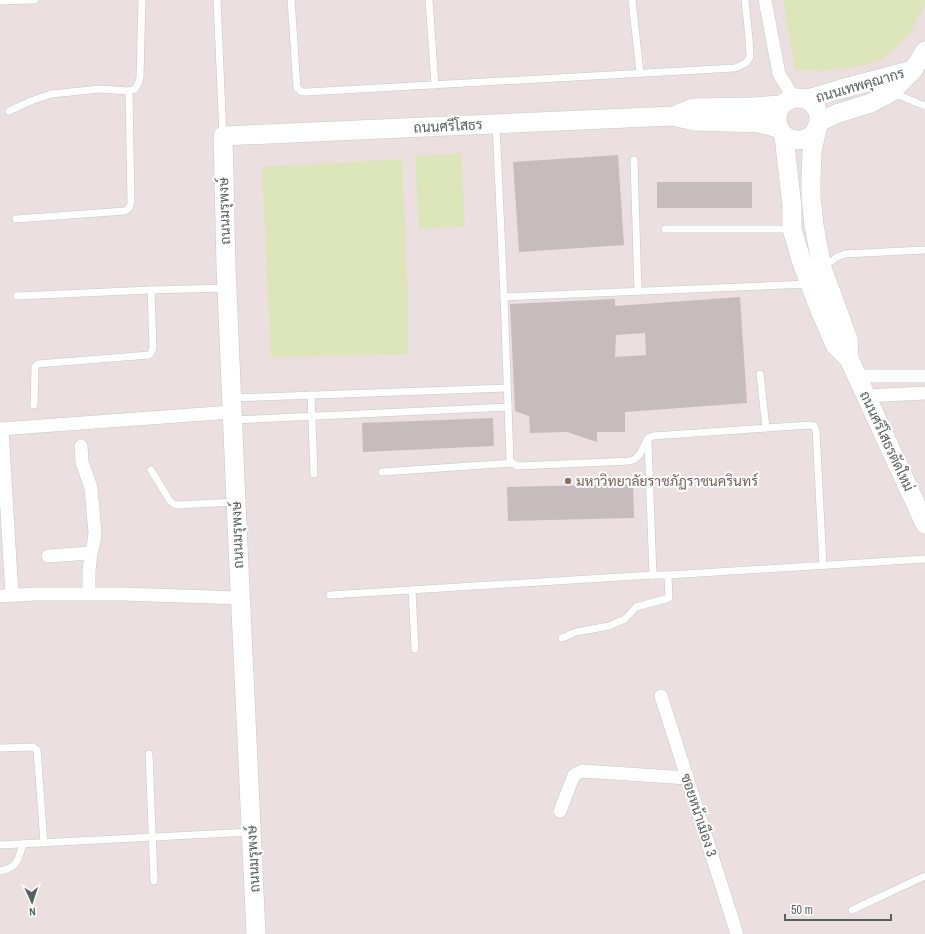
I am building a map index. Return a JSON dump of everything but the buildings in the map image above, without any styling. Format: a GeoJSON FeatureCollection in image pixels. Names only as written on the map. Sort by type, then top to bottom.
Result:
{"type":"FeatureCollection","features":[{"type":"Feature","properties":{"kind":"main road","name":"ถนนเทพคุณากร"},"geometry":{"type":"LineString","coordinates":[[818,125],[836,114],[871,103],[892,92],[913,70],[925,51]]}},
{"type":"Feature","properties":{"kind":"main road","name":"ถนนเทพคุณากร"},"geometry":{"type":"LineString","coordinates":[[794,101],[913,70]]}},
{"type":"Feature","properties":{"kind":"main road","name":"ถนนศรีโสธร"},"geometry":{"type":"LineString","coordinates":[[674,116],[693,108],[753,107],[794,101]]}},
{"type":"Feature","properties":{"kind":"main road"},"geometry":{"type":"LineString","coordinates":[[794,101],[812,103],[817,109],[819,115],[818,125],[813,134],[806,139],[799,141],[791,140],[781,132],[776,120],[777,112],[794,101]]}},
{"type":"Feature","properties":{"kind":"main road","name":"ถนนศรีโสธร"},"geometry":{"type":"LineString","coordinates":[[223,136],[674,116],[694,121],[760,123],[781,132]]}},
{"type":"Feature","properties":{"kind":"main road","name":"ถนนศรีโสธรตัดใหม่"},"geometry":{"type":"LineString","coordinates":[[818,125],[812,152],[811,197],[814,225],[822,268],[848,339],[849,359]]}},
{"type":"Feature","properties":{"kind":"main road","name":"ถนนศรีโสธรตัดใหม่"},"geometry":{"type":"LineString","coordinates":[[781,132],[792,206],[792,229],[809,284],[835,345],[849,359],[925,524]]}},
{"type":"Feature","properties":{"kind":"main road","name":"ถนนมรุพงษ์"},"geometry":{"type":"LineString","coordinates":[[223,136],[223,186],[232,410],[256,934]]}},
{"type":"Feature","properties":{"kind":"street"},"geometry":{"type":"LineString","coordinates":[[765,0],[779,74],[794,101]]}},
{"type":"Feature","properties":{"kind":"street"},"geometry":{"type":"LineString","coordinates":[[857,376],[925,376]]}},
{"type":"Feature","properties":{"kind":"street"},"geometry":{"type":"LineString","coordinates":[[866,396],[925,393]]}},
{"type":"Feature","properties":{"kind":"street"},"geometry":{"type":"LineString","coordinates":[[232,410],[1,429],[6,595],[123,594],[240,598]]}},
{"type":"Feature","properties":{"kind":"street"},"geometry":{"type":"LineString","coordinates":[[81,446],[82,462],[91,488],[94,533],[94,542],[91,553],[89,594]]}},
{"type":"Feature","properties":{"kind":"street"},"geometry":{"type":"LineString","coordinates":[[48,556],[91,553]]}},
{"type":"Feature","properties":{"kind":"street","name":"ซอยหน้าเมือง 3"},"geometry":{"type":"LineString","coordinates":[[661,696],[737,934]]}},
{"type":"Feature","properties":{"kind":"street"},"geometry":{"type":"LineString","coordinates":[[560,811],[574,775],[582,771],[688,778]]}},
{"type":"Feature","properties":{"kind":"lane"},"geometry":{"type":"LineString","coordinates":[[0,1],[35,0]]}},
{"type":"Feature","properties":{"kind":"lane"},"geometry":{"type":"LineString","coordinates":[[9,111],[51,94],[100,90],[129,91],[135,89],[140,77],[142,0]]}},
{"type":"Feature","properties":{"kind":"lane"},"geometry":{"type":"LineString","coordinates":[[217,0],[223,136]]}},
{"type":"Feature","properties":{"kind":"lane"},"geometry":{"type":"LineString","coordinates":[[291,0],[297,88],[302,92],[735,68],[747,62],[750,57],[745,0]]}},
{"type":"Feature","properties":{"kind":"lane"},"geometry":{"type":"LineString","coordinates":[[429,0],[435,85]]}},
{"type":"Feature","properties":{"kind":"lane"},"geometry":{"type":"LineString","coordinates":[[632,0],[640,73]]}},
{"type":"Feature","properties":{"kind":"lane"},"geometry":{"type":"LineString","coordinates":[[16,219],[125,211],[129,208],[132,203],[129,91]]}},
{"type":"Feature","properties":{"kind":"lane"},"geometry":{"type":"LineString","coordinates":[[892,92],[925,106]]}},
{"type":"Feature","properties":{"kind":"lane"},"geometry":{"type":"LineString","coordinates":[[496,124],[510,460],[512,463]]}},
{"type":"Feature","properties":{"kind":"lane"},"geometry":{"type":"LineString","coordinates":[[634,160],[638,291]]}},
{"type":"Feature","properties":{"kind":"lane"},"geometry":{"type":"LineString","coordinates":[[664,229],[792,229]]}},
{"type":"Feature","properties":{"kind":"lane"},"geometry":{"type":"LineString","coordinates":[[822,268],[837,257],[845,254],[923,250]]}},
{"type":"Feature","properties":{"kind":"lane"},"geometry":{"type":"LineString","coordinates":[[504,296],[809,284]]}},
{"type":"Feature","properties":{"kind":"lane"},"geometry":{"type":"LineString","coordinates":[[17,296],[227,288]]}},
{"type":"Feature","properties":{"kind":"lane"},"geometry":{"type":"LineString","coordinates":[[34,405],[35,367],[38,364],[149,355],[152,353],[151,290]]}},
{"type":"Feature","properties":{"kind":"lane"},"geometry":{"type":"LineString","coordinates":[[760,374],[766,428]]}},
{"type":"Feature","properties":{"kind":"lane"},"geometry":{"type":"LineString","coordinates":[[232,410],[311,395],[507,388]]}},
{"type":"Feature","properties":{"kind":"lane"},"geometry":{"type":"LineString","coordinates":[[311,395],[314,474]]}},
{"type":"Feature","properties":{"kind":"lane"},"geometry":{"type":"LineString","coordinates":[[232,410],[312,416],[508,407]]}},
{"type":"Feature","properties":{"kind":"lane"},"geometry":{"type":"LineString","coordinates":[[382,472],[512,463],[518,466],[630,462],[640,454],[648,438],[653,436],[810,425],[814,426],[816,430],[823,565]]}},
{"type":"Feature","properties":{"kind":"lane"},"geometry":{"type":"LineString","coordinates":[[648,438],[653,575]]}},
{"type":"Feature","properties":{"kind":"lane"},"geometry":{"type":"LineString","coordinates":[[151,470],[170,501],[174,504],[236,502]]}},
{"type":"Feature","properties":{"kind":"lane"},"geometry":{"type":"LineString","coordinates":[[330,595],[925,559]]}},
{"type":"Feature","properties":{"kind":"lane"},"geometry":{"type":"LineString","coordinates":[[562,638],[576,632],[609,626],[625,619],[636,607],[669,598],[668,575]]}},
{"type":"Feature","properties":{"kind":"lane"},"geometry":{"type":"LineString","coordinates":[[412,590],[415,650]]}},
{"type":"Feature","properties":{"kind":"lane"},"geometry":{"type":"LineString","coordinates":[[0,748],[33,747],[36,750],[44,843]]}},
{"type":"Feature","properties":{"kind":"lane"},"geometry":{"type":"LineString","coordinates":[[149,754],[154,881]]}},
{"type":"Feature","properties":{"kind":"lane"},"geometry":{"type":"LineString","coordinates":[[0,845],[251,832]]}},
{"type":"Feature","properties":{"kind":"lane"},"geometry":{"type":"LineString","coordinates":[[0,871],[8,869],[16,863],[23,844]]}},
{"type":"Feature","properties":{"kind":"lane"},"geometry":{"type":"LineString","coordinates":[[852,910],[925,876]]}},
{"type":"Feature","properties":{"kind":"green space"},"geometry":{"type":"Polygon","coordinates":[[[783,0],[925,0],[925,4],[909,35],[884,58],[866,65],[821,71],[795,70],[783,0]]]}},
{"type":"Feature","properties":{"kind":"green space"},"geometry":{"type":"Polygon","coordinates":[[[461,153],[465,226],[419,229],[415,156],[461,153]]]}},
{"type":"Feature","properties":{"kind":"green space"},"geometry":{"type":"Polygon","coordinates":[[[402,159],[408,298],[408,354],[271,357],[262,167],[402,159]]]}},
{"type":"Feature","properties":{"kind":"place","name":"มหาวิทยาลัยราชภัฏราชนครินทร์"},"geometry":{"type":"Point","coordinates":[568,481]}}]}
